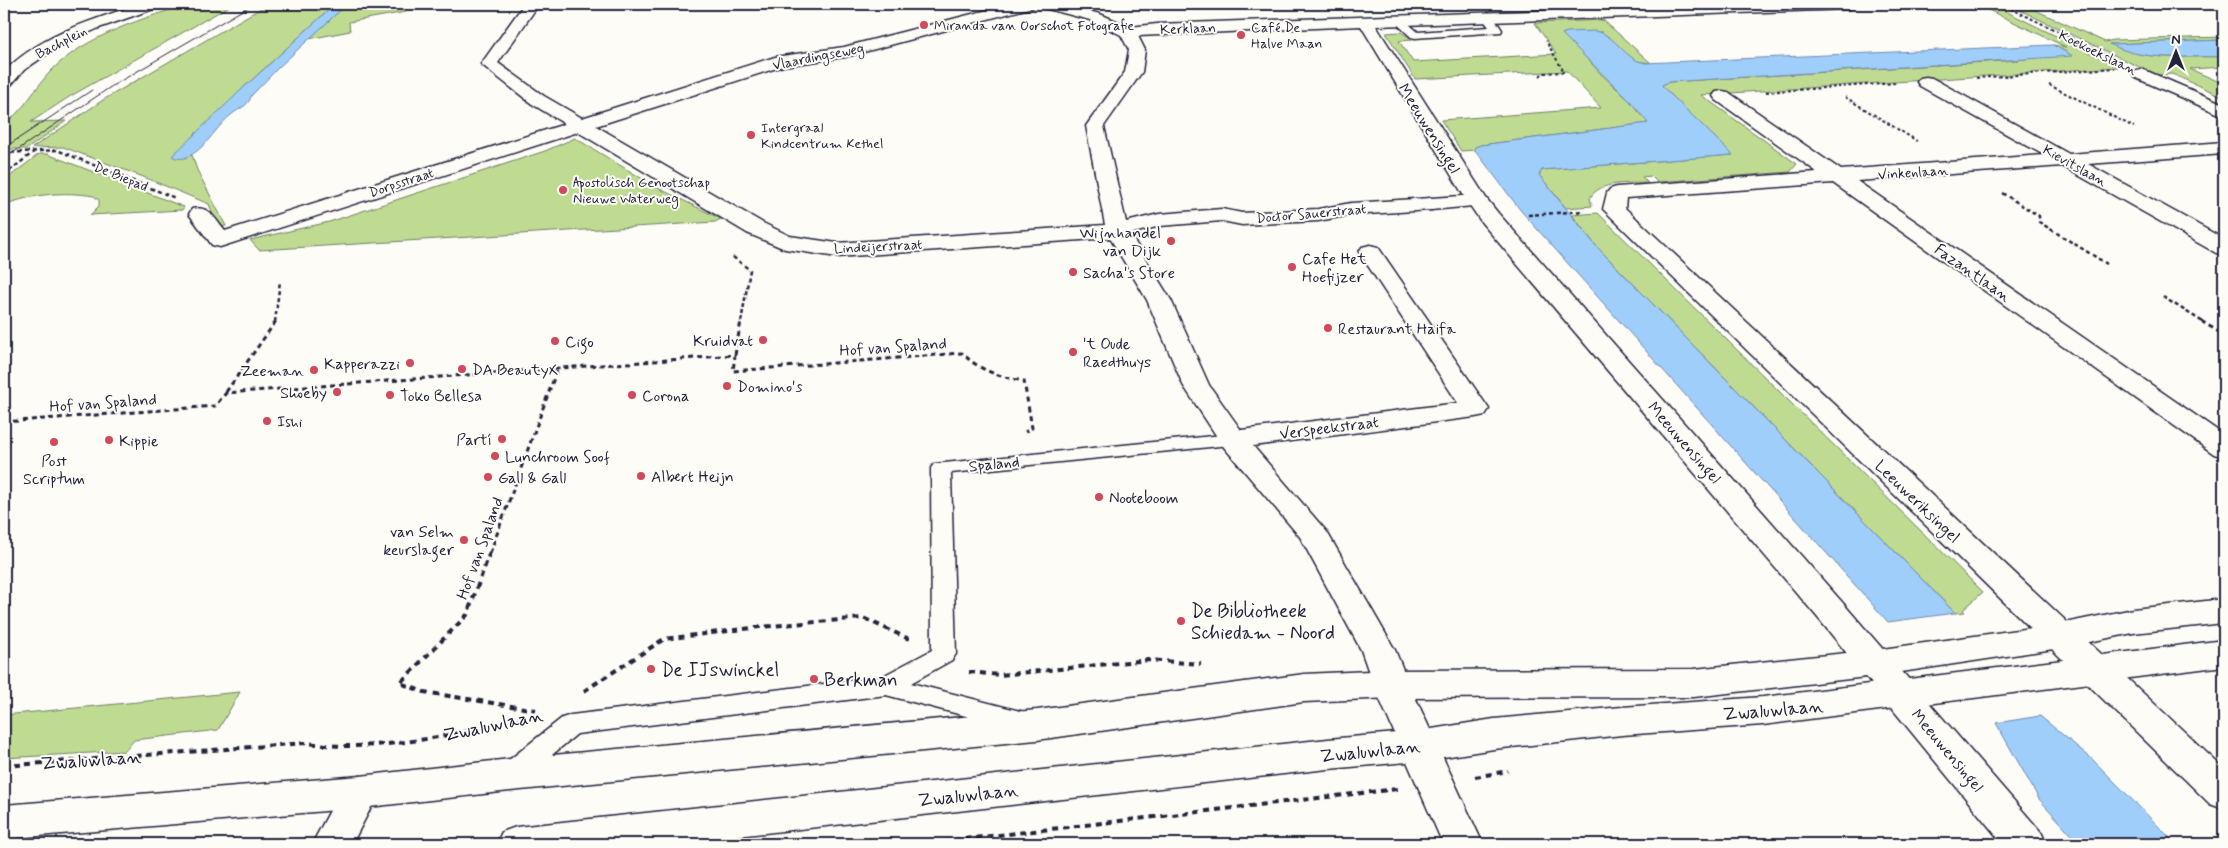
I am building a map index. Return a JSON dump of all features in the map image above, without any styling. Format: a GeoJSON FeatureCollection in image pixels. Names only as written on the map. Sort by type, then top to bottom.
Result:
{"type":"FeatureCollection","features":[{"type":"Feature","properties":{"kind":"street","name":"Bachplein"},"geometry":{"type":"LineString","coordinates":[[4,82],[27,59],[61,40],[92,26],[154,4]]}},
{"type":"Feature","properties":{"kind":"street","name":"Lindeijerstraat"},"geometry":{"type":"LineString","coordinates":[[531,4],[489,64],[538,100],[755,228],[785,242],[838,250],[1117,230]]}},
{"type":"Feature","properties":{"kind":"street","name":"Vlaardingseweg"},"geometry":{"type":"LineString","coordinates":[[581,124],[781,61],[845,52],[1028,4]]}},
{"type":"Feature","properties":{"kind":"street"},"geometry":{"type":"LineString","coordinates":[[1045,4],[1095,17],[1128,32],[1137,50],[1133,72],[1095,126],[1117,230],[1158,300],[1196,385],[1233,440],[1312,532],[1378,650],[1391,684],[1463,844]]}},
{"type":"Feature","properties":{"kind":"street","name":"Kerklaan"},"geometry":{"type":"LineString","coordinates":[[1128,32],[1166,28],[1848,4]]}},
{"type":"Feature","properties":{"kind":"street","name":"Meeuwensingel"},"geometry":{"type":"LineString","coordinates":[[1366,22],[1477,201],[1874,662],[2027,844]]}},
{"type":"Feature","properties":{"kind":"street","name":"Koekoekslaan"},"geometry":{"type":"LineString","coordinates":[[2142,74],[2224,110]]}},
{"type":"Feature","properties":{"kind":"street","name":"Kievitslaan"},"geometry":{"type":"LineString","coordinates":[[1926,82],[2224,248]]}},
{"type":"Feature","properties":{"kind":"street","name":"Fazantlaan"},"geometry":{"type":"LineString","coordinates":[[1722,96],[2224,448]]}},
{"type":"Feature","properties":{"kind":"street","name":"Dorpsstraat"},"geometry":{"type":"LineString","coordinates":[[200,214],[220,240],[581,124]]}},
{"type":"Feature","properties":{"kind":"street","name":"Vinkenlaan"},"geometry":{"type":"LineString","coordinates":[[1600,210],[1617,193],[2224,148]]}},
{"type":"Feature","properties":{"kind":"street","name":"Doctor Sauerstraat"},"geometry":{"type":"LineString","coordinates":[[1117,230],[1159,220],[1222,215],[1242,219],[1309,215],[1351,209],[1477,201]]}},
{"type":"Feature","properties":{"kind":"street","name":"Leeuweriksingel"},"geometry":{"type":"LineString","coordinates":[[1600,210],[2060,636],[2224,793]]}},
{"type":"Feature","properties":{"kind":"street","name":"Verspeekstraat"},"geometry":{"type":"LineString","coordinates":[[1233,440],[1474,409],[1370,252]]}},
{"type":"Feature","properties":{"kind":"street","name":"Zwaluwlaan"},"geometry":{"type":"LineString","coordinates":[[4,822],[360,792],[510,775],[1037,725],[1304,688],[1391,684],[1694,682],[1874,662],[2060,636],[2133,622],[2224,611]]}},
{"type":"Feature","properties":{"kind":"street","name":"Zwaluwlaan"},"geometry":{"type":"LineString","coordinates":[[516,844],[1318,755],[1419,746],[1494,734],[1612,722],[1763,712],[2224,653]]}},
{"type":"Feature","properties":{"kind":"street"},"geometry":{"type":"LineString","coordinates":[[332,844],[360,792]]}},
{"type":"Feature","properties":{"kind":"lane","name":"Spaland"},"geometry":{"type":"LineString","coordinates":[[944,654],[941,468],[1233,440]]}},
{"type":"Feature","properties":{"kind":"lane"},"geometry":{"type":"LineString","coordinates":[[886,686],[944,654]]}},
{"type":"Feature","properties":{"kind":"lane"},"geometry":{"type":"LineString","coordinates":[[510,775],[571,725],[886,686],[1037,725]]}},
{"type":"Feature","properties":{"kind":"path","name":"Koekoekslaan"},"geometry":{"type":"LineString","coordinates":[[2001,4],[2132,67],[2142,74]]}},
{"type":"Feature","properties":{"kind":"path"},"geometry":{"type":"LineString","coordinates":[[1528,16],[1564,72],[1544,73],[1540,76]]}},
{"type":"Feature","properties":{"kind":"path","name":"De Biepad"},"geometry":{"type":"LineString","coordinates":[[4,153],[57,150],[192,205],[200,214]]}},
{"type":"Feature","properties":{"kind":"path"},"geometry":{"type":"LineString","coordinates":[[4,175],[35,151]]}},
{"type":"Feature","properties":{"kind":"path"},"geometry":{"type":"LineString","coordinates":[[1525,215],[1600,210]]}},
{"type":"Feature","properties":{"kind":"path"},"geometry":{"type":"LineString","coordinates":[[226,393],[735,355],[750,270],[733,257]]}},
{"type":"Feature","properties":{"kind":"path","name":"Hof van Spaland"},"geometry":{"type":"LineString","coordinates":[[4,423],[216,406],[277,320],[280,282]]}},
{"type":"Feature","properties":{"kind":"path"},"geometry":{"type":"LineString","coordinates":[[2163,297],[2224,335]]}},
{"type":"Feature","properties":{"kind":"path","name":"Hof van Spaland"},"geometry":{"type":"LineString","coordinates":[[735,355],[733,371],[962,353],[973,365],[1000,377],[1024,381],[1032,428],[1003,444],[1005,462]]}},
{"type":"Feature","properties":{"kind":"path","name":"Hof van Spaland"},"geometry":{"type":"LineString","coordinates":[[541,713],[424,692],[400,683],[467,615],[558,367]]}},
{"type":"Feature","properties":{"kind":"path"},"geometry":{"type":"LineString","coordinates":[[575,697],[664,640],[759,627],[863,618],[944,654],[970,673],[1000,675],[1148,660],[1211,665]]}},
{"type":"Feature","properties":{"kind":"path","name":"Zwaluwlaan"},"geometry":{"type":"LineString","coordinates":[[4,766],[304,743],[352,746],[385,743],[476,730],[541,713]]}},
{"type":"Feature","properties":{"kind":"green space"},"geometry":{"type":"Polygon","coordinates":[[[190,4],[233,4],[69,97],[31,122],[66,121],[27,149],[4,149],[4,124],[18,112],[52,70],[66,58],[81,47],[117,29],[190,4]]]}},
{"type":"Feature","properties":{"kind":"green space"},"geometry":{"type":"Polygon","coordinates":[[[268,4],[335,4],[240,91],[180,158],[192,155],[197,170],[226,226],[218,228],[209,204],[141,176],[63,147],[32,148],[103,100],[268,4]]]}},
{"type":"Feature","properties":{"kind":"green space"},"geometry":{"type":"Polygon","coordinates":[[[347,4],[400,4],[406,12],[349,22],[350,31],[309,39],[347,4]]]}},
{"type":"Feature","properties":{"kind":"green space"},"geometry":{"type":"Polygon","coordinates":[[[2007,4],[2022,4],[2105,42],[2113,40],[2224,37],[2224,40],[2110,44],[2138,54],[2152,56],[2224,57],[2224,67],[2190,69],[2224,84],[2224,97],[2172,74],[2156,75],[2007,4]]]}},
{"type":"Feature","properties":{"kind":"green space"},"geometry":{"type":"Polygon","coordinates":[[[1993,5],[2119,67],[1701,95],[1797,164],[1790,172],[1657,182],[1651,176],[1642,177],[1648,183],[1624,183],[1601,188],[1590,198],[1592,206],[1566,208],[1539,175],[1542,170],[1732,155],[1663,87],[1662,85],[1669,82],[2017,60],[2068,53],[2053,45],[2066,47],[1980,6],[1993,5]]]}},
{"type":"Feature","properties":{"kind":"green space"},"geometry":{"type":"Polygon","coordinates":[[[1603,20],[1651,63],[1634,61],[1602,32],[1564,33],[1649,123],[1481,145],[1475,147],[1475,150],[1461,151],[1441,120],[1601,108],[1567,71],[1415,79],[1386,33],[1401,32],[1413,40],[1399,41],[1413,62],[1556,54],[1535,23],[1603,20]]]}},
{"type":"Feature","properties":{"kind":"green space"},"geometry":{"type":"Polygon","coordinates":[[[575,138],[656,187],[721,219],[715,222],[259,250],[250,240],[329,222],[545,151],[575,138]]]}},
{"type":"Feature","properties":{"kind":"green space"},"geometry":{"type":"Polygon","coordinates":[[[39,154],[47,154],[184,207],[182,210],[90,215],[99,206],[99,200],[94,196],[83,194],[49,194],[26,198],[4,205],[4,181],[39,154]]]}},
{"type":"Feature","properties":{"kind":"green space"},"geometry":{"type":"Polygon","coordinates":[[[1598,213],[1983,592],[1963,610],[1965,612],[1955,613],[1597,247],[1572,215],[1598,213]]]}},
{"type":"Feature","properties":{"kind":"green space"},"geometry":{"type":"Polygon","coordinates":[[[240,692],[218,730],[134,740],[125,751],[4,758],[4,715],[240,692]]]}},
{"type":"Feature","properties":{"kind":"water"},"geometry":{"type":"Polygon","coordinates":[[[335,4],[347,4],[279,67],[251,96],[247,104],[223,122],[203,146],[186,157],[172,156],[240,91],[335,4]]]}},
{"type":"Feature","properties":{"kind":"water"},"geometry":{"type":"Polygon","coordinates":[[[1595,31],[1609,37],[1631,57],[1645,63],[2053,45],[2073,56],[1669,82],[1662,85],[1663,87],[1733,155],[1542,170],[1539,175],[1597,247],[1955,613],[1888,622],[1521,211],[1475,150],[1475,147],[1481,145],[1648,123],[1630,101],[1562,34],[1567,32],[1595,31]]]}},
{"type":"Feature","properties":{"kind":"water"},"geometry":{"type":"Polygon","coordinates":[[[2224,40],[2224,57],[2152,56],[2123,50],[2109,44],[2224,40]]]}},
{"type":"Feature","properties":{"kind":"water"},"geometry":{"type":"Polygon","coordinates":[[[2040,716],[2091,758],[2176,844],[2080,844],[2039,799],[1996,723],[2040,716]]]}},
{"type":"Feature","properties":{"kind":"tram line"},"geometry":{"type":"LineString","coordinates":[[4,159],[112,86],[253,4]]}},
{"type":"Feature","properties":{"kind":"tram line"},"geometry":{"type":"LineString","coordinates":[[4,148],[92,90]]}},
{"type":"Feature","properties":{"kind":"place","name":"Miranda van Oorschot Fotografie"},"geometry":{"type":"Point","coordinates":[924,25]}},
{"type":"Feature","properties":{"kind":"place","name":"Café De Halve Maan"},"geometry":{"type":"Point","coordinates":[1241,35]}},
{"type":"Feature","properties":{"kind":"place","name":"Intergraal Kindcentrum Kethel"},"geometry":{"type":"Point","coordinates":[751,135]}},
{"type":"Feature","properties":{"kind":"place","name":"Apostolisch Genootschap Nieuwe Waterweg"},"geometry":{"type":"Point","coordinates":[563,190]}},
{"type":"Feature","properties":{"kind":"place","name":"Wijnhandel van Dijk"},"geometry":{"type":"Point","coordinates":[1171,241]}},
{"type":"Feature","properties":{"kind":"place","name":"Cafe Het Hoefijzer"},"geometry":{"type":"Point","coordinates":[1292,267]}},
{"type":"Feature","properties":{"kind":"place","name":"Sacha's Store"},"geometry":{"type":"Point","coordinates":[1073,272]}},
{"type":"Feature","properties":{"kind":"place","name":"Restaurant Haifa"},"geometry":{"type":"Point","coordinates":[1328,328]}},
{"type":"Feature","properties":{"kind":"place","name":"Kruidvat"},"geometry":{"type":"Point","coordinates":[763,340]}},
{"type":"Feature","properties":{"kind":"place","name":"Cigo"},"geometry":{"type":"Point","coordinates":[555,341]}},
{"type":"Feature","properties":{"kind":"place","name":"'t Oude Raedthuys"},"geometry":{"type":"Point","coordinates":[1073,352]}},
{"type":"Feature","properties":{"kind":"place","name":"Kapperazzi"},"geometry":{"type":"Point","coordinates":[410,363]}},
{"type":"Feature","properties":{"kind":"place","name":"DA BeautyX"},"geometry":{"type":"Point","coordinates":[462,369]}},
{"type":"Feature","properties":{"kind":"place","name":"Zeeman"},"geometry":{"type":"Point","coordinates":[314,370]}},
{"type":"Feature","properties":{"kind":"place","name":"Domino's"},"geometry":{"type":"Point","coordinates":[727,386]}},
{"type":"Feature","properties":{"kind":"place","name":"Shoeby"},"geometry":{"type":"Point","coordinates":[337,392]}},
{"type":"Feature","properties":{"kind":"place","name":"Toko Bellesa"},"geometry":{"type":"Point","coordinates":[390,395]}},
{"type":"Feature","properties":{"kind":"place","name":"Corona"},"geometry":{"type":"Point","coordinates":[632,395]}},
{"type":"Feature","properties":{"kind":"place","name":"Ishi"},"geometry":{"type":"Point","coordinates":[267,421]}},
{"type":"Feature","properties":{"kind":"place","name":"Partí"},"geometry":{"type":"Point","coordinates":[502,439]}},
{"type":"Feature","properties":{"kind":"place","name":"Kippie"},"geometry":{"type":"Point","coordinates":[109,440]}},
{"type":"Feature","properties":{"kind":"place","name":"Post Scriptum"},"geometry":{"type":"Point","coordinates":[54,442]}},
{"type":"Feature","properties":{"kind":"place","name":"Lunchroom Soof"},"geometry":{"type":"Point","coordinates":[495,456]}},
{"type":"Feature","properties":{"kind":"place","name":"Albert Heijn"},"geometry":{"type":"Point","coordinates":[641,476]}},
{"type":"Feature","properties":{"kind":"place","name":"Gall & Gall"},"geometry":{"type":"Point","coordinates":[488,477]}},
{"type":"Feature","properties":{"kind":"place","name":"Nooteboom"},"geometry":{"type":"Point","coordinates":[1099,497]}},
{"type":"Feature","properties":{"kind":"place","name":"van Selm keurslager"},"geometry":{"type":"Point","coordinates":[464,540]}},
{"type":"Feature","properties":{"kind":"place","name":"De Bibliotheek Schiedam - Noord"},"geometry":{"type":"Point","coordinates":[1181,621]}},
{"type":"Feature","properties":{"kind":"place","name":"De IJswinckel"},"geometry":{"type":"Point","coordinates":[651,669]}},
{"type":"Feature","properties":{"kind":"place","name":"Berkman"},"geometry":{"type":"Point","coordinates":[814,679]}}]}
